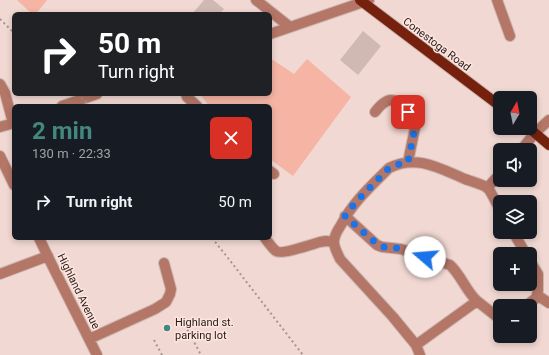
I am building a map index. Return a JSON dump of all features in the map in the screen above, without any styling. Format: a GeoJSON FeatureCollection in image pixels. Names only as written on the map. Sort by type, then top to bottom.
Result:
{"type":"FeatureCollection","features":[{"type":"Feature","properties":{"kind":"main road","name":"Conestoga Road"},"geometry":{"type":"LineString","coordinates":[[364,1],[493,101]]}},
{"type":"Feature","properties":{"kind":"main road"},"geometry":{"type":"LineString","coordinates":[[537,134],[549,145]]}},
{"type":"Feature","properties":{"kind":"street"},"geometry":{"type":"LineString","coordinates":[[256,0],[271,12]]}},
{"type":"Feature","properties":{"kind":"street"},"geometry":{"type":"LineString","coordinates":[[498,0],[510,36]]}},
{"type":"Feature","properties":{"kind":"street"},"geometry":{"type":"LineString","coordinates":[[272,33],[364,1]]}},
{"type":"Feature","properties":{"kind":"street"},"geometry":{"type":"LineString","coordinates":[[272,13],[290,27]]}},
{"type":"Feature","properties":{"kind":"street"},"geometry":{"type":"LineString","coordinates":[[0,84],[5,92],[12,116]]}},
{"type":"Feature","properties":{"kind":"street"},"geometry":{"type":"LineString","coordinates":[[68,104],[91,96]]}},
{"type":"Feature","properties":{"kind":"street"},"geometry":{"type":"LineString","coordinates":[[187,96],[195,104]]}},
{"type":"Feature","properties":{"kind":"street"},"geometry":{"type":"LineString","coordinates":[[375,112],[387,101],[398,101],[414,119],[416,123],[408,162]]}},
{"type":"Feature","properties":{"kind":"street"},"geometry":{"type":"LineString","coordinates":[[537,127],[549,120]]}},
{"type":"Feature","properties":{"kind":"street"},"geometry":{"type":"LineString","coordinates":[[0,127],[12,124]]}},
{"type":"Feature","properties":{"kind":"street"},"geometry":{"type":"LineString","coordinates":[[0,156],[12,181]]}},
{"type":"Feature","properties":{"kind":"street"},"geometry":{"type":"LineString","coordinates":[[477,301],[418,350],[393,317],[340,259],[335,249],[335,235],[345,216],[355,203],[389,168],[395,165],[408,162],[418,162],[433,165],[488,188],[493,197]]}},
{"type":"Feature","properties":{"kind":"street"},"geometry":{"type":"LineString","coordinates":[[488,188],[493,182]]}},
{"type":"Feature","properties":{"kind":"street"},"geometry":{"type":"LineString","coordinates":[[345,216],[382,247],[401,249],[450,265],[455,270],[472,297],[493,314]]}},
{"type":"Feature","properties":{"kind":"street","name":"Highland Avenue"},"geometry":{"type":"LineString","coordinates":[[40,240],[97,355]]}},
{"type":"Feature","properties":{"kind":"street"},"geometry":{"type":"LineString","coordinates":[[267,240],[276,251],[279,252],[320,242],[334,242]]}},
{"type":"Feature","properties":{"kind":"street"},"geometry":{"type":"LineString","coordinates":[[0,274],[48,256]]}},
{"type":"Feature","properties":{"kind":"street"},"geometry":{"type":"LineString","coordinates":[[89,339],[155,309],[166,302],[171,289],[164,263]]}},
{"type":"Feature","properties":{"kind":"street"},"geometry":{"type":"LineString","coordinates":[[535,299],[538,291],[537,272]]}},
{"type":"Feature","properties":{"kind":"street"},"geometry":{"type":"LineString","coordinates":[[537,295],[549,303]]}},
{"type":"Feature","properties":{"kind":"path"},"geometry":{"type":"LineString","coordinates":[[0,19],[12,31]]}},
{"type":"Feature","properties":{"kind":"path"},"geometry":{"type":"LineString","coordinates":[[80,96],[88,104]]}},
{"type":"Feature","properties":{"kind":"path"},"geometry":{"type":"LineString","coordinates":[[214,240],[303,355]]}},
{"type":"Feature","properties":{"kind":"path"},"geometry":{"type":"LineString","coordinates":[[185,325],[202,355]]}},
{"type":"Feature","properties":{"kind":"path"},"geometry":{"type":"LineString","coordinates":[[154,340],[162,355]]}},
{"type":"Feature","properties":{"kind":"shaded area"},"geometry":{"type":"Polygon","coordinates":[[[17,0],[47,0],[38,12],[30,12],[17,0]]]}},
{"type":"Feature","properties":{"kind":"shaded area"},"geometry":{"type":"Polygon","coordinates":[[[272,59],[294,74],[307,59],[351,97],[293,176],[272,160],[272,104],[208,104],[202,96],[272,96],[272,59]]]}},
{"type":"Feature","properties":{"kind":"building"},"geometry":{"type":"Polygon","coordinates":[[[204,0],[213,0],[224,9],[221,12],[194,12],[204,0]]]}},
{"type":"Feature","properties":{"kind":"building"},"geometry":{"type":"Polygon","coordinates":[[[363,31],[381,46],[358,75],[340,60],[363,31]]]}},
{"type":"Feature","properties":{"kind":"place","name":"Highland st. parking lot"},"geometry":{"type":"Point","coordinates":[167,328]}},
{"type":"Feature","properties":{"kind":"route"},"geometry":{"type":"LineString","coordinates":[[408,112],[416,123],[408,162],[404,162],[389,168],[355,203],[345,216],[378,245],[382,247],[401,249],[425,257]]}}]}
